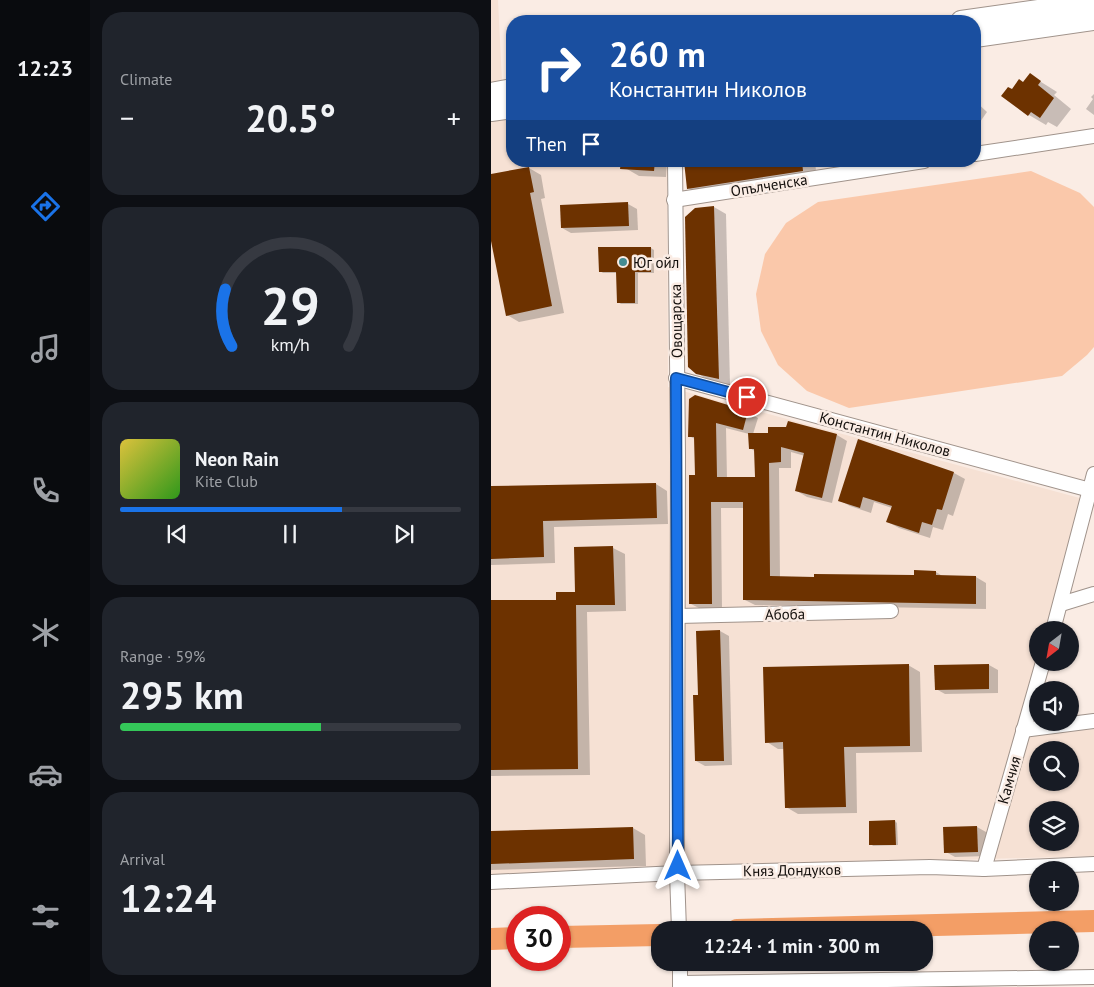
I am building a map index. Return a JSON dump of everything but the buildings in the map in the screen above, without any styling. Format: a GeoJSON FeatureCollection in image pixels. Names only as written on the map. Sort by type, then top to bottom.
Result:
{"type":"FeatureCollection","features":[{"type":"Feature","properties":{"kind":"main road"},"geometry":{"type":"LineString","coordinates":[[981,18],[1094,2]]}},
{"type":"Feature","properties":{"kind":"main road"},"geometry":{"type":"LineString","coordinates":[[981,36],[1094,20]]}},
{"type":"Feature","properties":{"kind":"main road"},"geometry":{"type":"LineString","coordinates":[[491,92],[506,90]]}},
{"type":"Feature","properties":{"kind":"main road"},"geometry":{"type":"LineString","coordinates":[[491,111],[506,109]]}},
{"type":"Feature","properties":{"kind":"street"},"geometry":{"type":"LineString","coordinates":[[981,153],[1094,136]]}},
{"type":"Feature","properties":{"kind":"street","name":"Овощарска"},"geometry":{"type":"LineString","coordinates":[[675,167],[679,921]]}},
{"type":"Feature","properties":{"kind":"street","name":"Опълченска"},"geometry":{"type":"LineString","coordinates":[[675,200],[885,167]]}},
{"type":"Feature","properties":{"kind":"street","name":"Константин Николов"},"geometry":{"type":"LineString","coordinates":[[676,378],[1092,491]]}},
{"type":"Feature","properties":{"kind":"street"},"geometry":{"type":"LineString","coordinates":[[1056,621],[1092,491],[1094,474]]}},
{"type":"Feature","properties":{"kind":"street"},"geometry":{"type":"LineString","coordinates":[[1061,604],[1094,594]]}},
{"type":"Feature","properties":{"kind":"street","name":"Абоба"},"geometry":{"type":"LineString","coordinates":[[678,616],[891,611]]}},
{"type":"Feature","properties":{"kind":"street","name":"Камчия"},"geometry":{"type":"LineString","coordinates":[[984,869],[1040,671]]}},
{"type":"Feature","properties":{"kind":"street"},"geometry":{"type":"LineString","coordinates":[[1023,730],[1094,721]]}},
{"type":"Feature","properties":{"kind":"street","name":"Княз Дондуков"},"geometry":{"type":"LineString","coordinates":[[491,882],[678,880],[930,867],[984,869],[1094,864]]}},
{"type":"Feature","properties":{"kind":"street"},"geometry":{"type":"LineString","coordinates":[[680,971],[680,985],[1043,983],[1094,977]]}},
{"type":"Feature","properties":{"kind":"shaded area"},"geometry":{"type":"Polygon","coordinates":[[[491,0],[498,0],[502,81],[491,83],[491,0]]]}},
{"type":"Feature","properties":{"kind":"shaded area"},"geometry":{"type":"Polygon","coordinates":[[[506,115],[506,167],[667,167],[668,387],[1087,500],[1055,621],[1029,621],[1029,671],[1035,671],[1033,681],[1029,681],[1029,700],[1021,737],[1094,729],[1094,856],[491,879],[491,118],[506,115]]]}},
{"type":"Feature","properties":{"kind":"shaded area"},"geometry":{"type":"Polygon","coordinates":[[[1031,171],[1080,193],[1094,207],[1094,347],[1062,376],[849,408],[807,391],[778,365],[761,331],[756,294],[765,254],[786,223],[818,202],[1031,171]]]}},
{"type":"Feature","properties":{"kind":"waterway"},"geometry":{"type":"LineString","coordinates":[[933,925],[1094,921]]}},
{"type":"Feature","properties":{"kind":"waterway"},"geometry":{"type":"LineString","coordinates":[[571,937],[651,935]]}},
{"type":"Feature","properties":{"kind":"waterway"},"geometry":{"type":"LineString","coordinates":[[491,939],[506,938]]}},
{"type":"Feature","properties":{"kind":"place","name":"Юг ойл"},"geometry":{"type":"Point","coordinates":[623,262]}},
{"type":"Feature","properties":{"kind":"route"},"geometry":{"type":"LineString","coordinates":[[678,866],[678,454],[676,378],[747,397]]}}]}
